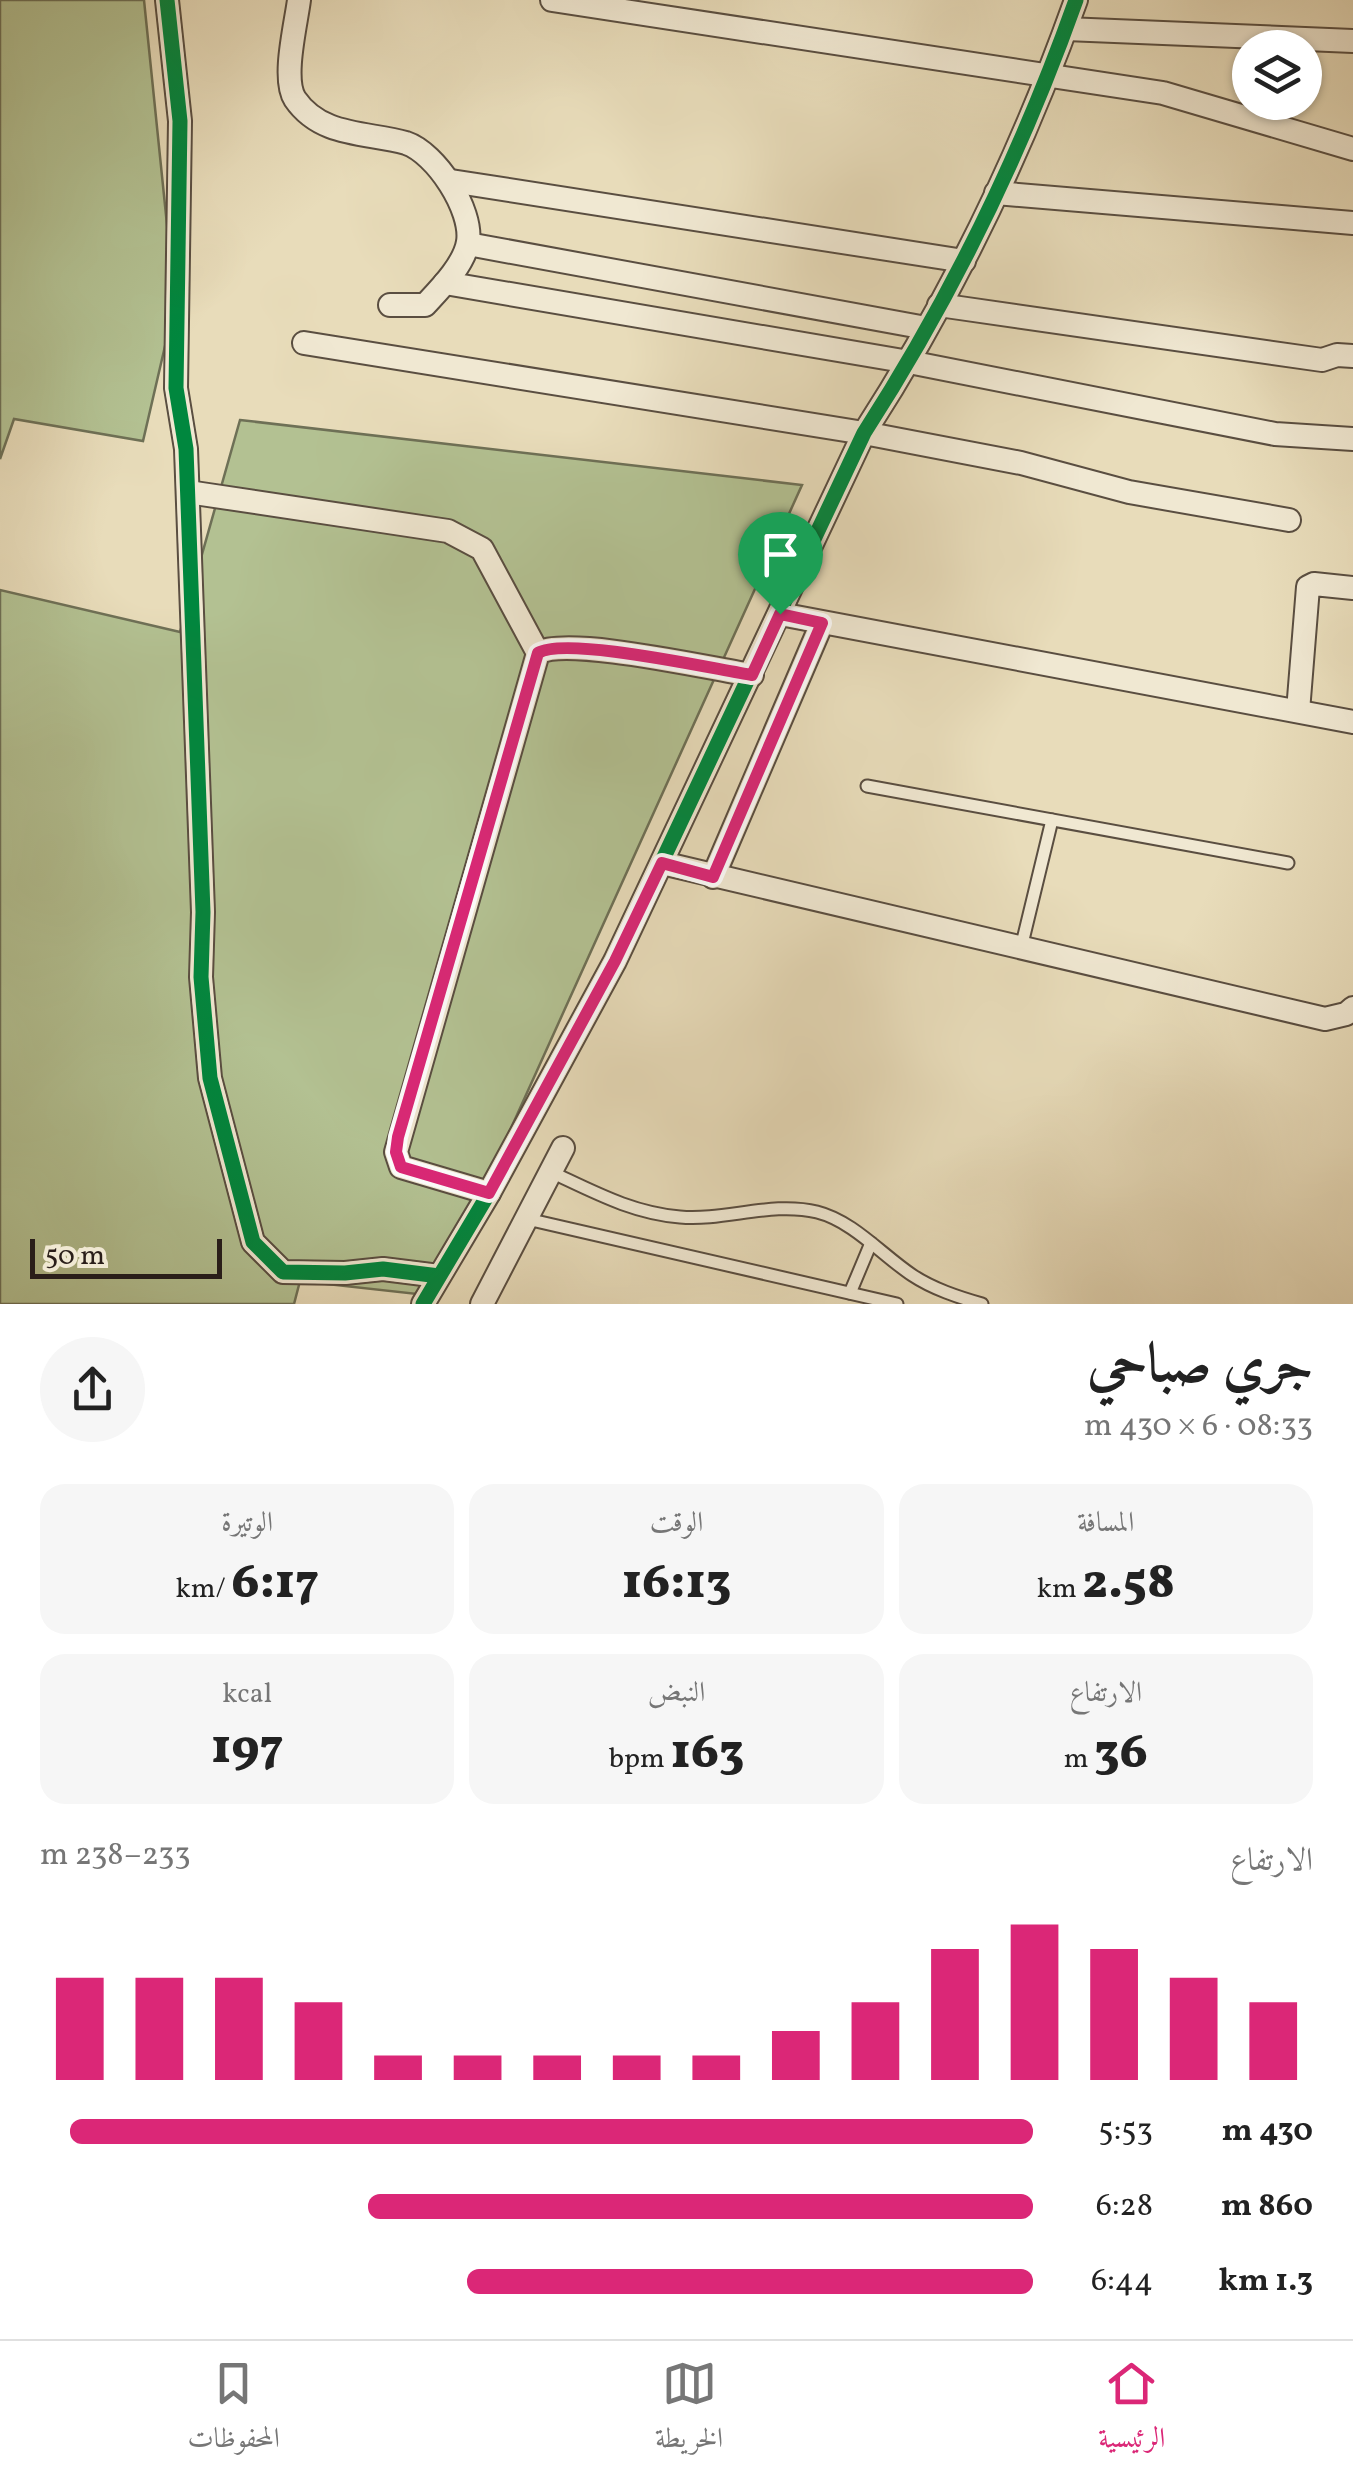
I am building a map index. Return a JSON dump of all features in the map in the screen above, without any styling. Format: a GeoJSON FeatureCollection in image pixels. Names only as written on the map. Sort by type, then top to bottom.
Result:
{"type":"FeatureCollection","features":[{"type":"Feature","properties":{"kind":"street"},"geometry":{"type":"LineString","coordinates":[[167,0],[180,121],[176,388],[186,449],[203,912],[202,994],[210,1078],[253,1242],[283,1272],[345,1274],[384,1268],[439,1276]]}},
{"type":"Feature","properties":{"kind":"street"},"geometry":{"type":"LineString","coordinates":[[298,0],[290,72],[293,96],[316,121],[410,144],[451,181],[467,222],[468,244],[445,283],[425,305],[390,306]]}},
{"type":"Feature","properties":{"kind":"street"},"geometry":{"type":"LineString","coordinates":[[552,0],[1163,93],[1353,149]]}},
{"type":"Feature","properties":{"kind":"street"},"geometry":{"type":"LineString","coordinates":[[431,1302],[439,1276],[489,1193],[615,961],[864,433],[909,362],[964,261],[1076,0]]}},
{"type":"Feature","properties":{"kind":"street"},"geometry":{"type":"LineString","coordinates":[[1066,29],[1353,41]]}},
{"type":"Feature","properties":{"kind":"street"},"geometry":{"type":"LineString","coordinates":[[451,181],[964,261]]}},
{"type":"Feature","properties":{"kind":"street"},"geometry":{"type":"LineString","coordinates":[[996,193],[1353,222]]}},
{"type":"Feature","properties":{"kind":"street"},"geometry":{"type":"LineString","coordinates":[[468,244],[926,328]]}},
{"type":"Feature","properties":{"kind":"street"},"geometry":{"type":"LineString","coordinates":[[445,283],[909,362],[1275,434],[1353,439]]}},
{"type":"Feature","properties":{"kind":"street"},"geometry":{"type":"LineString","coordinates":[[938,305],[1322,360],[1336,354],[1353,356]]}},
{"type":"Feature","properties":{"kind":"street"},"geometry":{"type":"LineString","coordinates":[[304,343],[864,433],[1022,462],[1129,492],[1289,520]]}},
{"type":"Feature","properties":{"kind":"street"},"geometry":{"type":"LineString","coordinates":[[188,492],[448,531],[482,549],[538,653],[396,1152],[401,1167],[489,1193]]}},
{"type":"Feature","properties":{"kind":"street"},"geometry":{"type":"LineString","coordinates":[[1298,712],[1308,588],[1314,584],[1353,588]]}},
{"type":"Feature","properties":{"kind":"street"},"geometry":{"type":"LineString","coordinates":[[780,614],[1353,722]]}},
{"type":"Feature","properties":{"kind":"street"},"geometry":{"type":"LineString","coordinates":[[713,877],[822,623]]}},
{"type":"Feature","properties":{"kind":"street"},"geometry":{"type":"LineString","coordinates":[[538,653],[580,647],[752,675]]}},
{"type":"Feature","properties":{"kind":"street"},"geometry":{"type":"LineString","coordinates":[[662,863],[1325,1019],[1346,1014],[1353,1008]]}},
{"type":"Feature","properties":{"kind":"street"},"geometry":{"type":"LineString","coordinates":[[482,1304],[564,1148]]}},
{"type":"Feature","properties":{"kind":"lane"},"geometry":{"type":"LineString","coordinates":[[867,786],[1288,862]]}},
{"type":"Feature","properties":{"kind":"lane"},"geometry":{"type":"LineString","coordinates":[[1020,948],[1052,820]]}},
{"type":"Feature","properties":{"kind":"lane"},"geometry":{"type":"LineString","coordinates":[[552,1172],[632,1210],[683,1218],[752,1211],[818,1212],[871,1243],[913,1276],[982,1304]]}},
{"type":"Feature","properties":{"kind":"lane"},"geometry":{"type":"LineString","coordinates":[[526,1219],[897,1304]]}},
{"type":"Feature","properties":{"kind":"lane"},"geometry":{"type":"LineString","coordinates":[[850,1293],[871,1243]]}},
{"type":"Feature","properties":{"kind":"green space"},"geometry":{"type":"Polygon","coordinates":[[[0,0],[144,0],[175,303],[143,441],[14,419],[0,459],[0,0]]]}},
{"type":"Feature","properties":{"kind":"green space"},"geometry":{"type":"Polygon","coordinates":[[[240,420],[802,485],[435,1296],[300,1281],[294,1304],[0,1304],[0,590],[180,632],[240,420]]]}},
{"type":"Feature","properties":{"kind":"cycle path"},"geometry":{"type":"LineString","coordinates":[[167,0],[180,121],[176,388],[186,449],[203,912],[201,977],[210,1078],[253,1242],[283,1272],[383,1269],[439,1276]]}},
{"type":"Feature","properties":{"kind":"cycle path"},"geometry":{"type":"LineString","coordinates":[[423,1304],[489,1193],[615,961],[864,433],[926,330],[982,223],[1032,113],[1076,0]]}},
{"type":"Feature","properties":{"kind":"route"},"geometry":{"type":"LineString","coordinates":[[780,614],[822,623],[713,877],[662,863],[615,961],[489,1193],[401,1167],[396,1152],[398,1137],[538,653],[580,647],[752,675],[780,614]]}}]}
